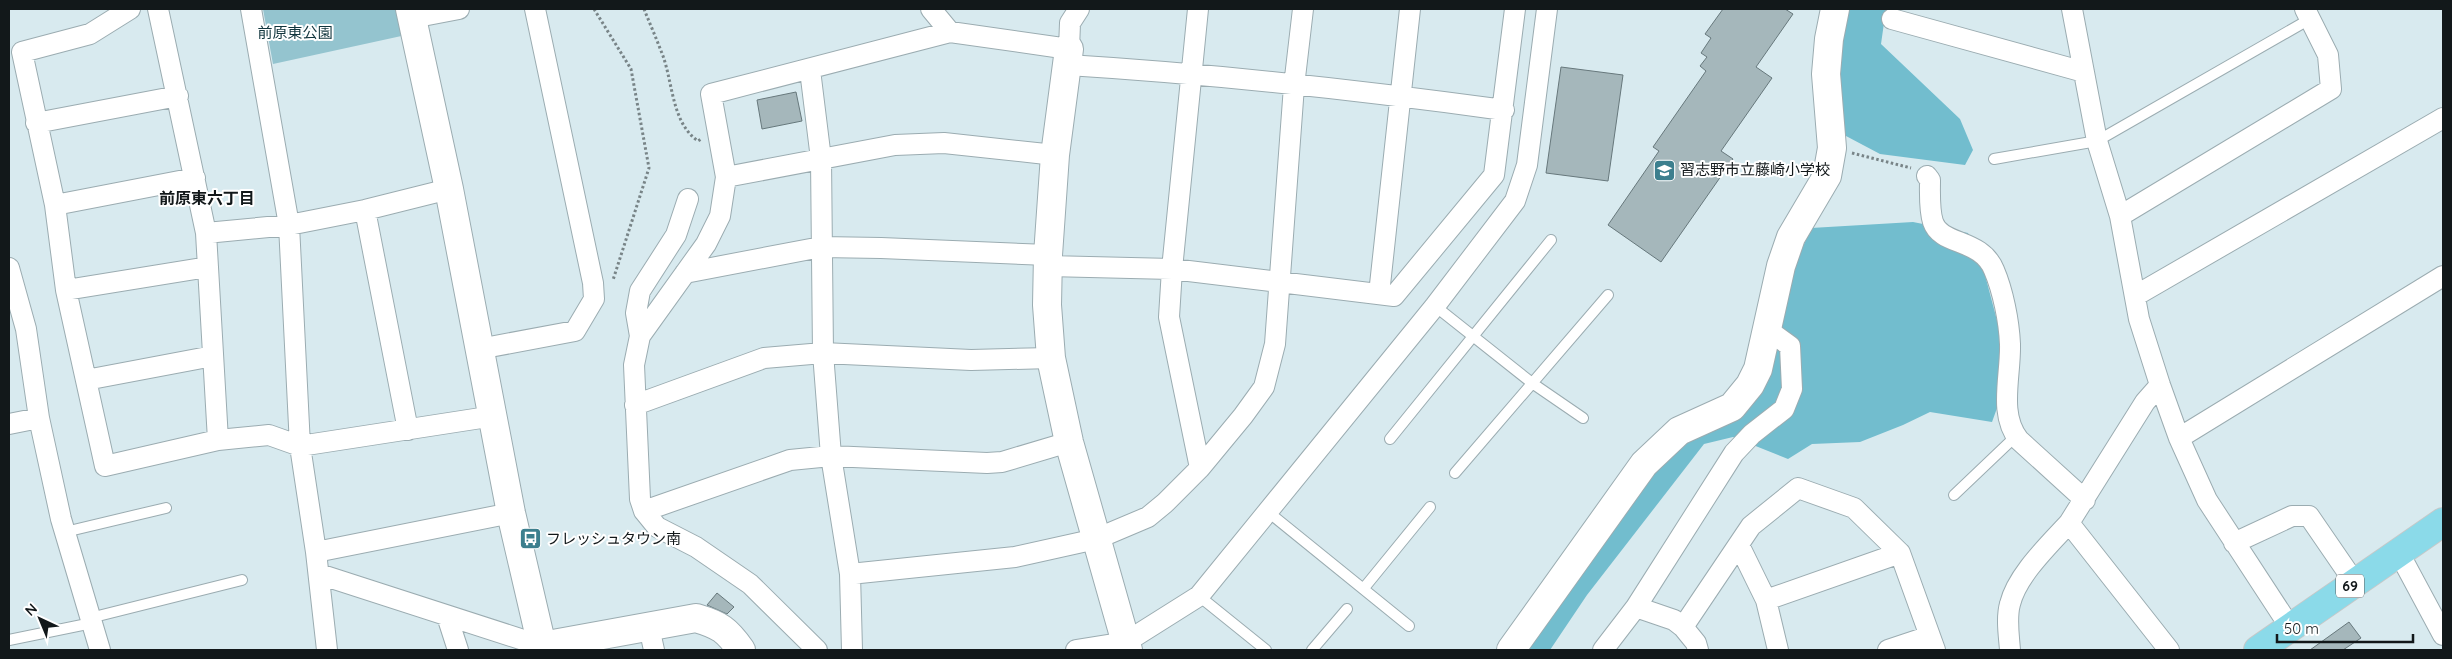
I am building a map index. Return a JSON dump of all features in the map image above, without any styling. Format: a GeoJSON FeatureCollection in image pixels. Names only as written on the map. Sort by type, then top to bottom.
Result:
{"type":"FeatureCollection","features":[{"type":"Feature","properties":{"kind":"main road","name":"69"},"geometry":{"type":"LineString","coordinates":[[2258,650],[2443,522]]}},
{"type":"Feature","properties":{"kind":"street"},"geometry":{"type":"LineString","coordinates":[[130,9],[90,34],[22,52],[55,205],[66,290],[105,466],[218,440],[269,435],[300,446],[494,416]]}},
{"type":"Feature","properties":{"kind":"street"},"geometry":{"type":"LineString","coordinates":[[158,9],[206,232],[218,440]]}},
{"type":"Feature","properties":{"kind":"street"},"geometry":{"type":"LineString","coordinates":[[250,9],[289,225],[300,446],[319,574],[327,650]]}},
{"type":"Feature","properties":{"kind":"street"},"geometry":{"type":"LineString","coordinates":[[459,9],[411,13],[449,189],[479,350],[494,416],[511,513],[542,648]]}},
{"type":"Feature","properties":{"kind":"street"},"geometry":{"type":"LineString","coordinates":[[479,350],[575,330],[594,299],[593,283],[535,9]]}},
{"type":"Feature","properties":{"kind":"street"},"geometry":{"type":"LineString","coordinates":[[931,9],[950,32]]}},
{"type":"Feature","properties":{"kind":"street"},"geometry":{"type":"LineString","coordinates":[[1079,9],[1070,22],[1068,57],[1055,155],[1046,305],[1051,358],[1069,442],[1096,539],[1120,647]]}},
{"type":"Feature","properties":{"kind":"street"},"geometry":{"type":"LineString","coordinates":[[1198,9],[1190,74],[1169,317],[1200,468]]}},
{"type":"Feature","properties":{"kind":"street"},"geometry":{"type":"LineString","coordinates":[[850,574],[1015,557],[1096,539],[1148,517],[1200,468],[1264,387],[1275,344],[1294,86],[1303,9]]}},
{"type":"Feature","properties":{"kind":"street"},"geometry":{"type":"LineString","coordinates":[[1379,294],[1410,9]]}},
{"type":"Feature","properties":{"kind":"street"},"geometry":{"type":"LineString","coordinates":[[685,273],[820,248],[881,248],[1172,269],[1281,280],[1394,296],[1494,175],[1504,110],[1515,9]]}},
{"type":"Feature","properties":{"kind":"street"},"geometry":{"type":"LineString","coordinates":[[1076,650],[1120,647],[1199,596],[1435,306],[1515,201],[1527,165],[1547,9]]}},
{"type":"Feature","properties":{"kind":"street"},"geometry":{"type":"LineString","coordinates":[[1511,650],[1644,464],[1679,431],[1732,407],[1750,385],[1758,369],[1781,266],[1791,236],[1827,176],[1832,148],[1826,74],[1829,39],[1835,9]]}},
{"type":"Feature","properties":{"kind":"street"},"geometry":{"type":"LineString","coordinates":[[2072,9],[2097,141],[2120,216],[2139,319],[2160,385],[2179,438],[2207,500],[2290,627]]}},
{"type":"Feature","properties":{"kind":"street"},"geometry":{"type":"LineString","coordinates":[[2120,216],[2331,89],[2328,55],[2307,14]]}},
{"type":"Feature","properties":{"kind":"street"},"geometry":{"type":"LineString","coordinates":[[1892,19],[2084,72]]}},
{"type":"Feature","properties":{"kind":"street"},"geometry":{"type":"LineString","coordinates":[[640,336],[706,244],[720,216],[726,177],[712,94],[950,32],[1068,57],[1190,74],[1401,96],[1504,110]]}},
{"type":"Feature","properties":{"kind":"street"},"geometry":{"type":"LineString","coordinates":[[810,70],[821,159],[820,248],[823,353],[831,456],[850,574],[852,650]]}},
{"type":"Feature","properties":{"kind":"street"},"geometry":{"type":"LineString","coordinates":[[36,123],[178,96]]}},
{"type":"Feature","properties":{"kind":"street"},"geometry":{"type":"LineString","coordinates":[[2135,296],[2443,118]]}},
{"type":"Feature","properties":{"kind":"street"},"geometry":{"type":"LineString","coordinates":[[726,177],[895,145],[944,142],[1055,155]]}},
{"type":"Feature","properties":{"kind":"street"},"geometry":{"type":"LineString","coordinates":[[1927,176],[1930,180],[1932,221],[1935,227],[1946,236],[1981,251],[1994,270],[2002,297],[2010,343],[2007,414],[2011,430],[2085,500]]}},
{"type":"Feature","properties":{"kind":"street"},"geometry":{"type":"LineString","coordinates":[[55,205],[194,178]]}},
{"type":"Feature","properties":{"kind":"street"},"geometry":{"type":"LineString","coordinates":[[206,232],[289,225],[365,210],[449,189]]}},
{"type":"Feature","properties":{"kind":"street"},"geometry":{"type":"LineString","coordinates":[[688,199],[676,235],[640,291],[636,313],[640,336],[634,365],[640,499],[644,511],[657,527],[696,547],[750,584],[818,650]]}},
{"type":"Feature","properties":{"kind":"street"},"geometry":{"type":"LineString","coordinates":[[365,210],[408,430]]}},
{"type":"Feature","properties":{"kind":"street"},"geometry":{"type":"LineString","coordinates":[[66,290],[208,267]]}},
{"type":"Feature","properties":{"kind":"street"},"geometry":{"type":"LineString","coordinates":[[9,268],[26,329],[39,418],[65,532],[100,650]]}},
{"type":"Feature","properties":{"kind":"street"},"geometry":{"type":"LineString","coordinates":[[2179,438],[2443,276]]}},
{"type":"Feature","properties":{"kind":"street"},"geometry":{"type":"LineString","coordinates":[[1603,650],[1636,607],[1734,453],[1752,434],[1784,409],[1792,389],[1790,346],[1768,330]]}},
{"type":"Feature","properties":{"kind":"street"},"geometry":{"type":"LineString","coordinates":[[635,405],[764,358],[823,353],[971,360],[1051,358]]}},
{"type":"Feature","properties":{"kind":"street"},"geometry":{"type":"LineString","coordinates":[[86,380],[213,356]]}},
{"type":"Feature","properties":{"kind":"street"},"geometry":{"type":"LineString","coordinates":[[2010,650],[2008,631],[2010,603],[2025,573],[2069,523],[2145,402],[2160,385]]}},
{"type":"Feature","properties":{"kind":"street"},"geometry":{"type":"LineString","coordinates":[[9,424],[39,418]]}},
{"type":"Feature","properties":{"kind":"street"},"geometry":{"type":"LineString","coordinates":[[644,511],[790,460],[831,456],[987,463],[1002,462],[1069,442]]}},
{"type":"Feature","properties":{"kind":"street"},"geometry":{"type":"LineString","coordinates":[[1683,627],[1752,526],[1798,488],[1854,508],[1900,553],[1933,643],[1888,650]]}},
{"type":"Feature","properties":{"kind":"street"},"geometry":{"type":"LineString","coordinates":[[316,552],[511,513]]}},
{"type":"Feature","properties":{"kind":"street"},"geometry":{"type":"LineString","coordinates":[[2234,543],[2292,516],[2309,516],[2355,582]]}},
{"type":"Feature","properties":{"kind":"street"},"geometry":{"type":"LineString","coordinates":[[2069,523],[2169,650]]}},
{"type":"Feature","properties":{"kind":"street"},"geometry":{"type":"LineString","coordinates":[[1740,545],[1766,600],[1778,650]]}},
{"type":"Feature","properties":{"kind":"street"},"geometry":{"type":"LineString","coordinates":[[1766,600],[1900,553]]}},
{"type":"Feature","properties":{"kind":"street"},"geometry":{"type":"LineString","coordinates":[[2399,553],[2443,635]]}},
{"type":"Feature","properties":{"kind":"street"},"geometry":{"type":"LineString","coordinates":[[319,574],[542,648],[652,639],[696,618],[716,623],[729,633],[741,650]]}},
{"type":"Feature","properties":{"kind":"street"},"geometry":{"type":"LineString","coordinates":[[1636,607],[1674,620],[1683,627],[1696,643],[1698,650]]}},
{"type":"Feature","properties":{"kind":"street"},"geometry":{"type":"LineString","coordinates":[[447,616],[458,650]]}},
{"type":"Feature","properties":{"kind":"lane"},"geometry":{"type":"LineString","coordinates":[[1994,159],[2097,141],[2307,14]]}},
{"type":"Feature","properties":{"kind":"lane"},"geometry":{"type":"LineString","coordinates":[[1390,439],[1474,338],[1551,240]]}},
{"type":"Feature","properties":{"kind":"lane"},"geometry":{"type":"LineString","coordinates":[[1455,473],[1608,295]]}},
{"type":"Feature","properties":{"kind":"lane"},"geometry":{"type":"LineString","coordinates":[[1435,306],[1532,383],[1583,418]]}},
{"type":"Feature","properties":{"kind":"lane"},"geometry":{"type":"LineString","coordinates":[[1954,495],[2016,436]]}},
{"type":"Feature","properties":{"kind":"lane"},"geometry":{"type":"LineString","coordinates":[[1364,588],[1430,507]]}},
{"type":"Feature","properties":{"kind":"lane"},"geometry":{"type":"LineString","coordinates":[[65,532],[166,508]]}},
{"type":"Feature","properties":{"kind":"lane"},"geometry":{"type":"LineString","coordinates":[[1267,512],[1409,626]]}},
{"type":"Feature","properties":{"kind":"lane"},"geometry":{"type":"LineString","coordinates":[[9,640],[91,621],[242,580]]}},
{"type":"Feature","properties":{"kind":"lane"},"geometry":{"type":"LineString","coordinates":[[1199,596],[1266,650]]}},
{"type":"Feature","properties":{"kind":"lane"},"geometry":{"type":"LineString","coordinates":[[1312,650],[1347,609]]}},
{"type":"Feature","properties":{"kind":"path"},"geometry":{"type":"LineString","coordinates":[[594,9],[631,69],[649,168],[611,285],[594,299]]}},
{"type":"Feature","properties":{"kind":"path"},"geometry":{"type":"LineString","coordinates":[[644,9],[663,57],[678,113],[688,134]]}},
{"type":"Feature","properties":{"kind":"path"},"geometry":{"type":"LineString","coordinates":[[1832,148],[1921,171],[1927,176]]}},
{"type":"Feature","properties":{"kind":"green space","name":"前原東公園"},"geometry":{"type":"Polygon","coordinates":[[[263,9],[400,9],[406,35],[273,64],[263,9]]]}},
{"type":"Feature","properties":{"kind":"shaded area"},"geometry":{"type":"Polygon","coordinates":[[[1844,9],[1886,9],[1881,44],[1960,119],[1973,150],[1965,165],[1880,154],[1846,136],[1833,99],[1844,9]]]}},
{"type":"Feature","properties":{"kind":"shaded area"},"geometry":{"type":"Polygon","coordinates":[[[1913,222],[1968,233],[1985,275],[1999,328],[2001,397],[1992,422],[1930,412],[1860,442],[1812,444],[1788,459],[1733,437],[1704,444],[1587,595],[1550,650],[1520,650],[1648,470],[1691,433],[1740,411],[1780,300],[1811,228],[1913,222]]]}},
{"type":"Feature","properties":{"kind":"building"},"geometry":{"type":"Polygon","coordinates":[[[1723,9],[1785,9],[1793,14],[1756,67],[1772,78],[1721,151],[1733,159],[1661,262],[1608,225],[1659,151],[1653,147],[1706,71],[1700,66],[1707,57],[1701,53],[1711,38],[1705,34],[1723,9]]]}},
{"type":"Feature","properties":{"kind":"building"},"geometry":{"type":"Polygon","coordinates":[[[1561,67],[1623,75],[1608,181],[1546,173],[1561,67]]]}},
{"type":"Feature","properties":{"kind":"building"},"geometry":{"type":"Polygon","coordinates":[[[796,92],[802,121],[762,129],[757,100],[796,92]]]}},
{"type":"Feature","properties":{"kind":"building"},"geometry":{"type":"Polygon","coordinates":[[[717,593],[734,607],[727,614],[707,605],[717,593]]]}},
{"type":"Feature","properties":{"kind":"building"},"geometry":{"type":"Polygon","coordinates":[[[2349,622],[2361,638],[2343,650],[2310,650],[2349,622]]]}},
{"type":"Feature","properties":{"kind":"place","name":"習志野市立藤崎小学校"},"geometry":{"type":"Point","coordinates":[1664,170]}},
{"type":"Feature","properties":{"kind":"place","name":"フレッシュタウン南"},"geometry":{"type":"Point","coordinates":[530,539]}},
{"type":"Feature","properties":{"kind":"district","name":"前原東六丁目"},"geometry":{"type":"Point","coordinates":[207,198]}}]}
